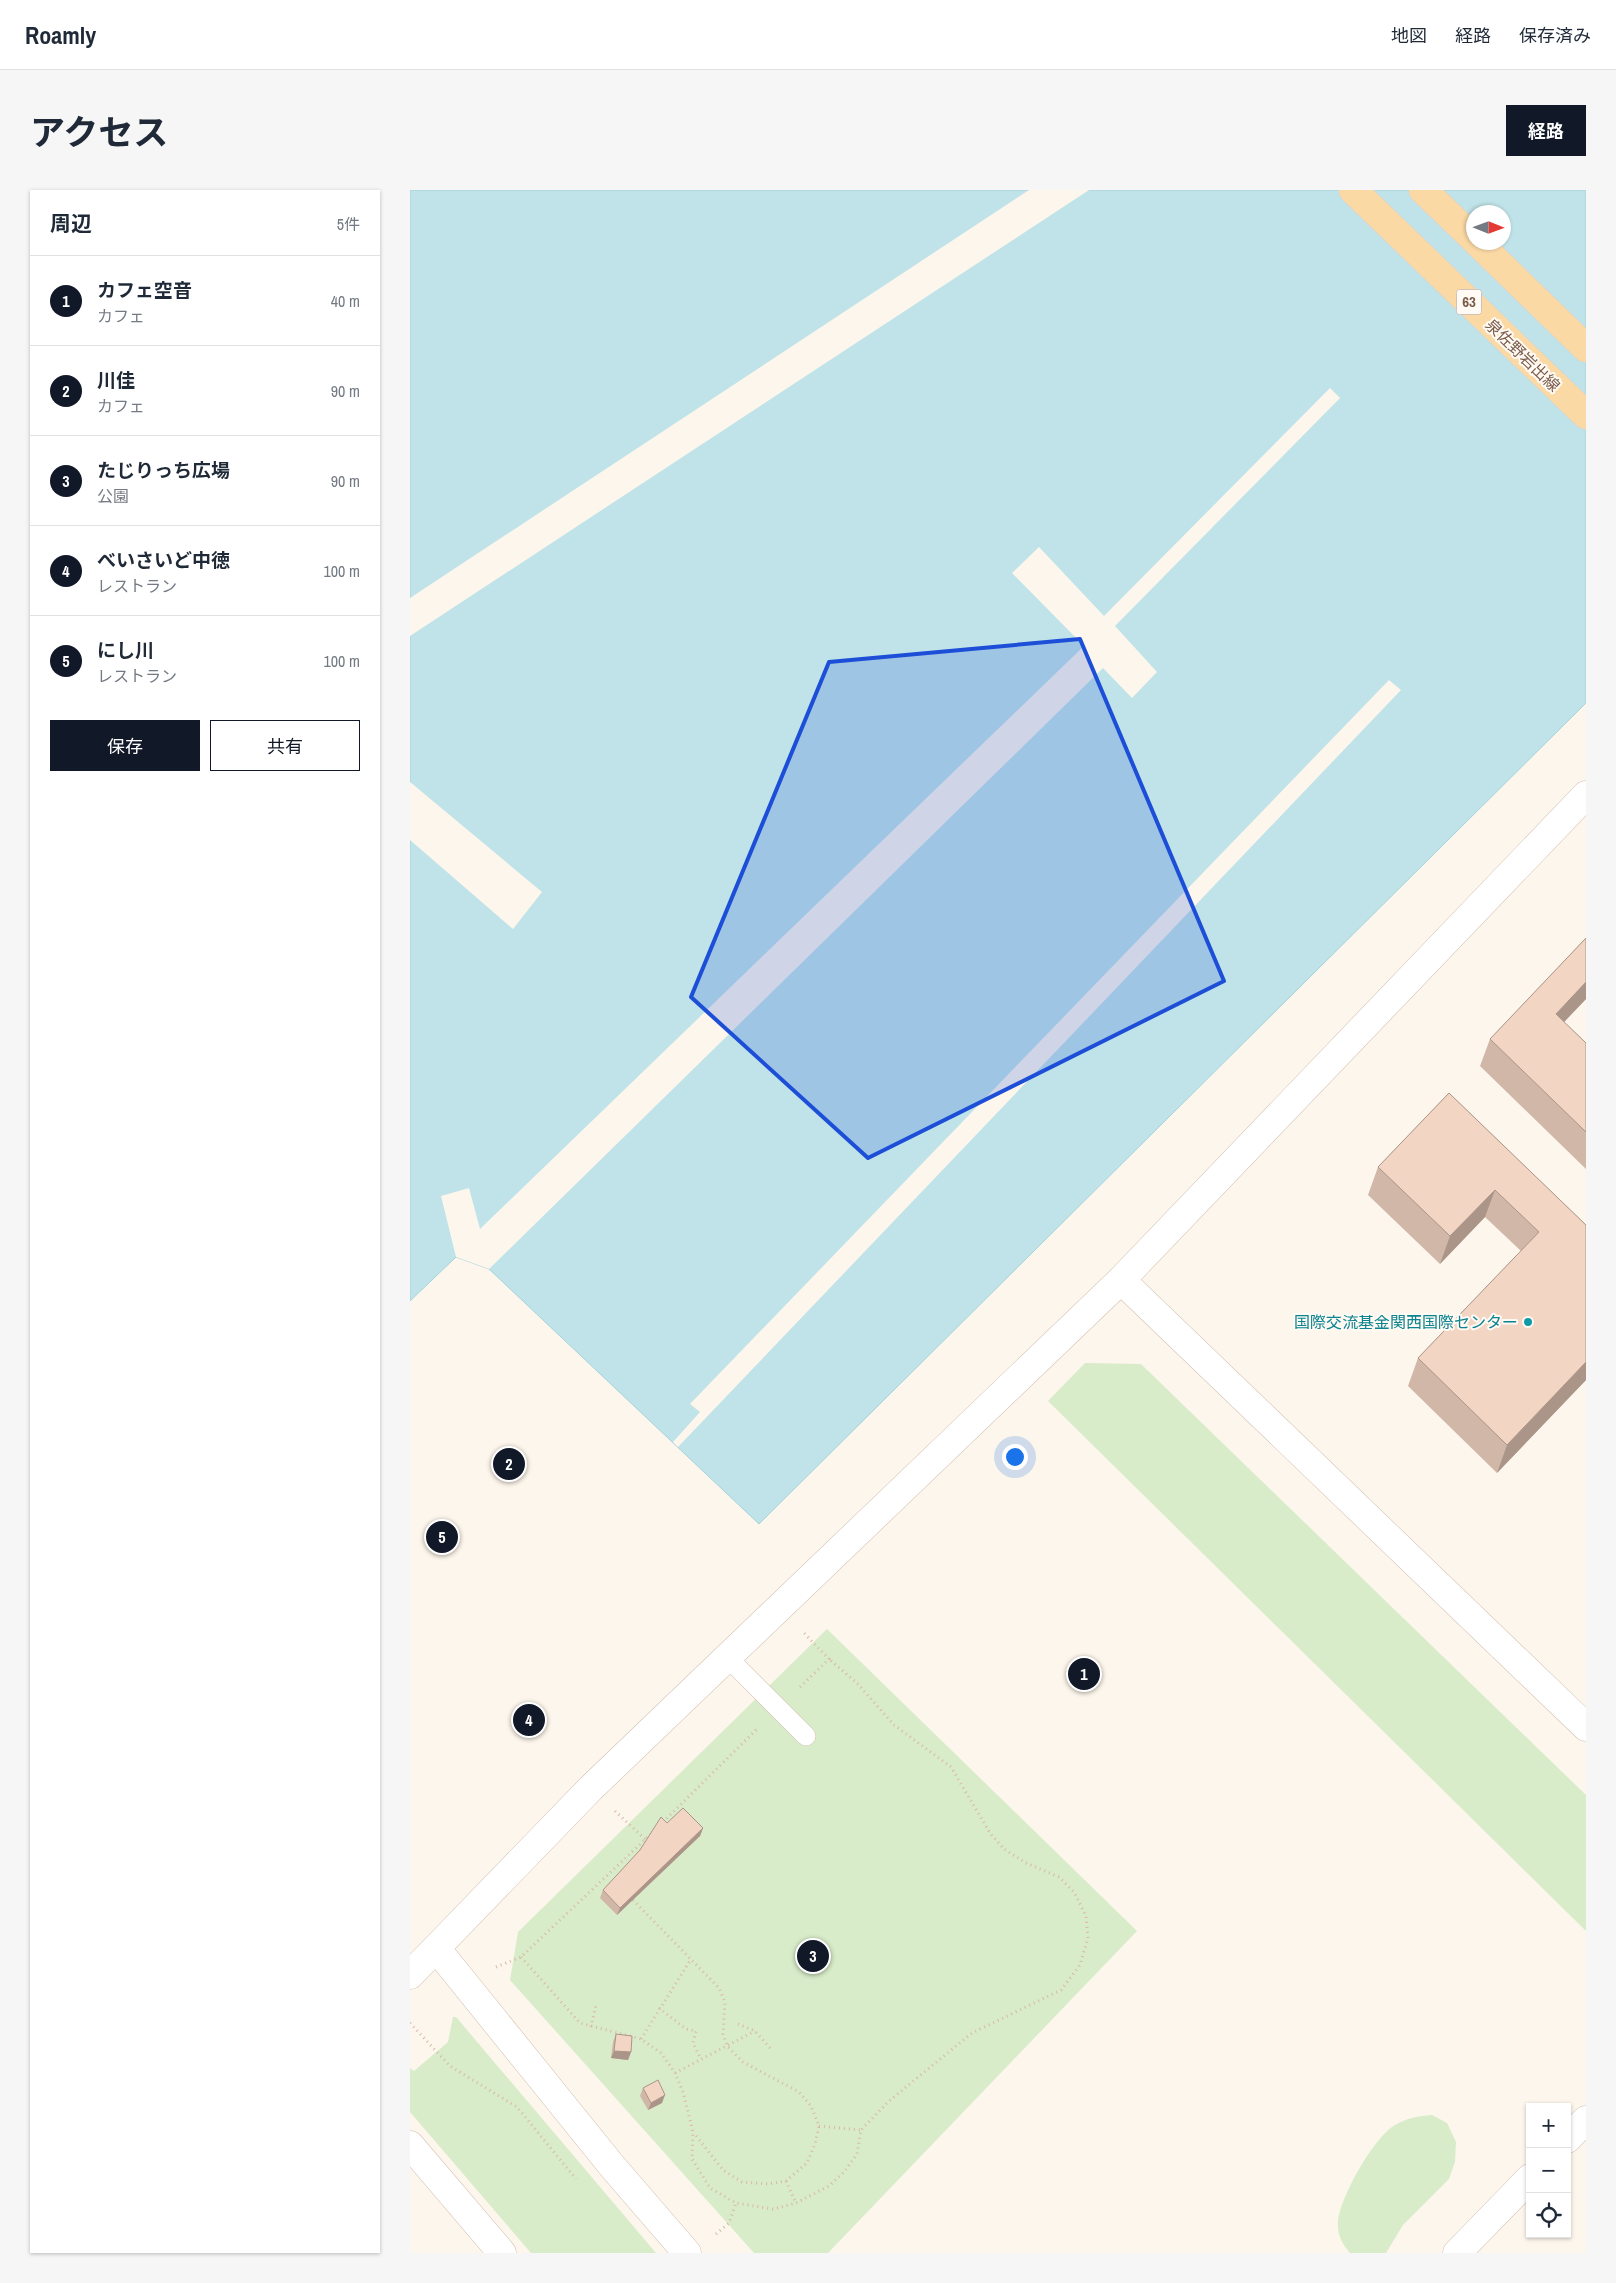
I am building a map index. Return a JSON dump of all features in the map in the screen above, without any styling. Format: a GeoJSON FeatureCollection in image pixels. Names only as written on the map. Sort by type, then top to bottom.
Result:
{"type":"FeatureCollection","features":[{"type":"Feature","properties":{"kind":"main road","name":"泉佐野岩出線"},"geometry":{"type":"LineString","coordinates":[[1353,190],[1586,415]]}},
{"type":"Feature","properties":{"kind":"main road"},"geometry":{"type":"LineString","coordinates":[[1423,190],[1466,231]]}},
{"type":"Feature","properties":{"kind":"main road"},"geometry":{"type":"LineString","coordinates":[[1485,250],[1586,348]]}},
{"type":"Feature","properties":{"kind":"street"},"geometry":{"type":"LineString","coordinates":[[410,1974],[591,1788],[1122,1280],[1586,795]]}},
{"type":"Feature","properties":{"kind":"street"},"geometry":{"type":"LineString","coordinates":[[1122,1280],[1586,1727]]}},
{"type":"Feature","properties":{"kind":"street"},"geometry":{"type":"LineString","coordinates":[[436,1948],[612,2166],[686,2253]]}},
{"type":"Feature","properties":{"kind":"street"},"geometry":{"type":"LineString","coordinates":[[1571,2135],[1586,2120]]}},
{"type":"Feature","properties":{"kind":"street"},"geometry":{"type":"LineString","coordinates":[[410,2145],[502,2253]]}},
{"type":"Feature","properties":{"kind":"street"},"geometry":{"type":"LineString","coordinates":[[1458,2253],[1526,2182]]}},
{"type":"Feature","properties":{"kind":"lane"},"geometry":{"type":"LineString","coordinates":[[727,1657],[806,1736]]}},
{"type":"Feature","properties":{"kind":"path"},"geometry":{"type":"LineString","coordinates":[[521,1957],[580,2023],[641,2040],[661,2053],[675,2072],[683,2092],[694,2132],[692,2159],[710,2188],[736,2204],[773,2209],[796,2204],[829,2186],[844,2172],[857,2154],[861,2130],[889,2101],[972,2033],[1061,1990],[1080,1966],[1088,1938],[1086,1916],[1074,1892],[1059,1877],[1026,1863],[1004,1849],[990,1833],[951,1767],[894,1725],[857,1683],[829,1659],[804,1633]]}},
{"type":"Feature","properties":{"kind":"path"},"geometry":{"type":"LineString","coordinates":[[660,1825],[829,1659]]}},
{"type":"Feature","properties":{"kind":"path"},"geometry":{"type":"LineString","coordinates":[[591,1788],[652,1845]]}},
{"type":"Feature","properties":{"kind":"path"},"geometry":{"type":"LineString","coordinates":[[494,1968],[521,1957],[652,1832]]}},
{"type":"Feature","properties":{"kind":"path"},"geometry":{"type":"LineString","coordinates":[[633,1900],[719,1988],[725,2002],[723,2034],[727,2046],[743,2062],[799,2092],[811,2106],[819,2126],[815,2144],[807,2163],[786,2181],[768,2184],[742,2182],[723,2170],[694,2132]]}},
{"type":"Feature","properties":{"kind":"path"},"geometry":{"type":"LineString","coordinates":[[641,2040],[691,1959]]}},
{"type":"Feature","properties":{"kind":"path"},"geometry":{"type":"LineString","coordinates":[[591,2027],[596,2005]]}},
{"type":"Feature","properties":{"kind":"path"},"geometry":{"type":"LineString","coordinates":[[659,2008],[686,2029],[696,2031],[693,2043],[701,2059]]}},
{"type":"Feature","properties":{"kind":"path"},"geometry":{"type":"LineString","coordinates":[[410,2023],[450,2066],[517,2107],[582,2186]]}},
{"type":"Feature","properties":{"kind":"path"},"geometry":{"type":"LineString","coordinates":[[738,2024],[755,2031],[771,2048]]}},
{"type":"Feature","properties":{"kind":"path"},"geometry":{"type":"LineString","coordinates":[[675,2072],[755,2031]]}},
{"type":"Feature","properties":{"kind":"path"},"geometry":{"type":"LineString","coordinates":[[819,2126],[861,2130]]}},
{"type":"Feature","properties":{"kind":"path"},"geometry":{"type":"LineString","coordinates":[[786,2181],[796,2204]]}},
{"type":"Feature","properties":{"kind":"path"},"geometry":{"type":"LineString","coordinates":[[716,2234],[728,2223],[736,2204]]}},
{"type":"Feature","properties":{"kind":"highlighted area"},"geometry":{"type":"Polygon","coordinates":[[[1080,639],[1224,981],[868,1158],[691,997],[829,662],[1080,639]]]}},
{"type":"Feature","properties":{"kind":"green space"},"geometry":{"type":"Polygon","coordinates":[[[1085,1363],[1141,1364],[1586,1795],[1586,1931],[1048,1401],[1085,1363]]]}},
{"type":"Feature","properties":{"kind":"green space"},"geometry":{"type":"Polygon","coordinates":[[[827,1629],[1137,1931],[828,2253],[754,2253],[510,1980],[518,1932],[827,1629]]]}},
{"type":"Feature","properties":{"kind":"green space"},"geometry":{"type":"Polygon","coordinates":[[[453,2017],[456,2017],[656,2253],[531,2253],[410,2112],[410,2068],[414,2071],[448,2042],[453,2017]]]}},
{"type":"Feature","properties":{"kind":"green space"},"geometry":{"type":"Polygon","coordinates":[[[1432,2115],[1447,2123],[1456,2142],[1455,2162],[1449,2179],[1403,2225],[1386,2253],[1350,2253],[1341,2239],[1338,2231],[1338,2222],[1345,2198],[1359,2169],[1368,2154],[1395,2125],[1413,2118],[1432,2115]]]}},
{"type":"Feature","properties":{"kind":"water"},"geometry":{"type":"Polygon","coordinates":[[[410,190],[1586,190],[1586,703],[759,1524],[489,1269],[456,1257],[410,1301],[410,190]]]}},
{"type":"Feature","properties":{"kind":"pier"},"geometry":{"type":"Polygon","coordinates":[[[1029,190],[1089,190],[410,636],[410,598],[1029,190]]]}},
{"type":"Feature","properties":{"kind":"pier"},"geometry":{"type":"Polygon","coordinates":[[[1330,388],[1340,398],[1115,626],[1157,672],[1132,698],[1103,668],[489,1269],[456,1257],[441,1196],[469,1188],[480,1229],[1084,646],[1012,573],[1039,547],[1104,616],[1330,388]]]}},
{"type":"Feature","properties":{"kind":"pier"},"geometry":{"type":"Polygon","coordinates":[[[1389,680],[1401,690],[678,1447],[673,1442],[700,1412],[690,1404],[1389,680]]]}},
{"type":"Feature","properties":{"kind":"pier"},"geometry":{"type":"Polygon","coordinates":[[[410,782],[542,892],[513,929],[410,840],[410,782]]]}},
{"type":"Feature","properties":{"kind":"building"},"geometry":{"type":"Polygon","coordinates":[[[1586,938],[1586,982],[1556,1014],[1586,1043],[1586,1132],[1490,1039],[1586,938]]]}},
{"type":"Feature","properties":{"kind":"building","name":"国際交流基金関西国際センター"},"geometry":{"type":"Polygon","coordinates":[[[1449,1093],[1586,1225],[1586,1362],[1507,1445],[1418,1358],[1539,1232],[1495,1190],[1450,1236],[1378,1167],[1449,1093]]]}},
{"type":"Feature","properties":{"kind":"building"},"geometry":{"type":"Polygon","coordinates":[[[683,1808],[703,1828],[620,1908],[603,1890],[640,1850],[661,1817],[667,1823],[683,1808]]]}},
{"type":"Feature","properties":{"kind":"building"},"geometry":{"type":"Polygon","coordinates":[[[616,2034],[632,2036],[631,2052],[614,2051],[616,2034]]]}},
{"type":"Feature","properties":{"kind":"building"},"geometry":{"type":"Polygon","coordinates":[[[658,2080],[665,2095],[651,2103],[643,2088],[658,2080]]]}},
{"type":"Feature","properties":{"kind":"place","name":"国際交流基金関西国際センター"},"geometry":{"type":"Point","coordinates":[1528,1322]}},
{"type":"Feature","properties":{"kind":"place","name":"川佳"},"geometry":{"type":"Point","coordinates":[509,1464]}},
{"type":"Feature","properties":{"kind":"place","name":"にし川"},"geometry":{"type":"Point","coordinates":[442,1537]}},
{"type":"Feature","properties":{"kind":"place","name":"カフェ空音"},"geometry":{"type":"Point","coordinates":[1084,1674]}},
{"type":"Feature","properties":{"kind":"place","name":"べいさいど中徳"},"geometry":{"type":"Point","coordinates":[529,1720]}},
{"type":"Feature","properties":{"kind":"place","name":"たじりっち広場"},"geometry":{"type":"Point","coordinates":[813,1956]}}]}
